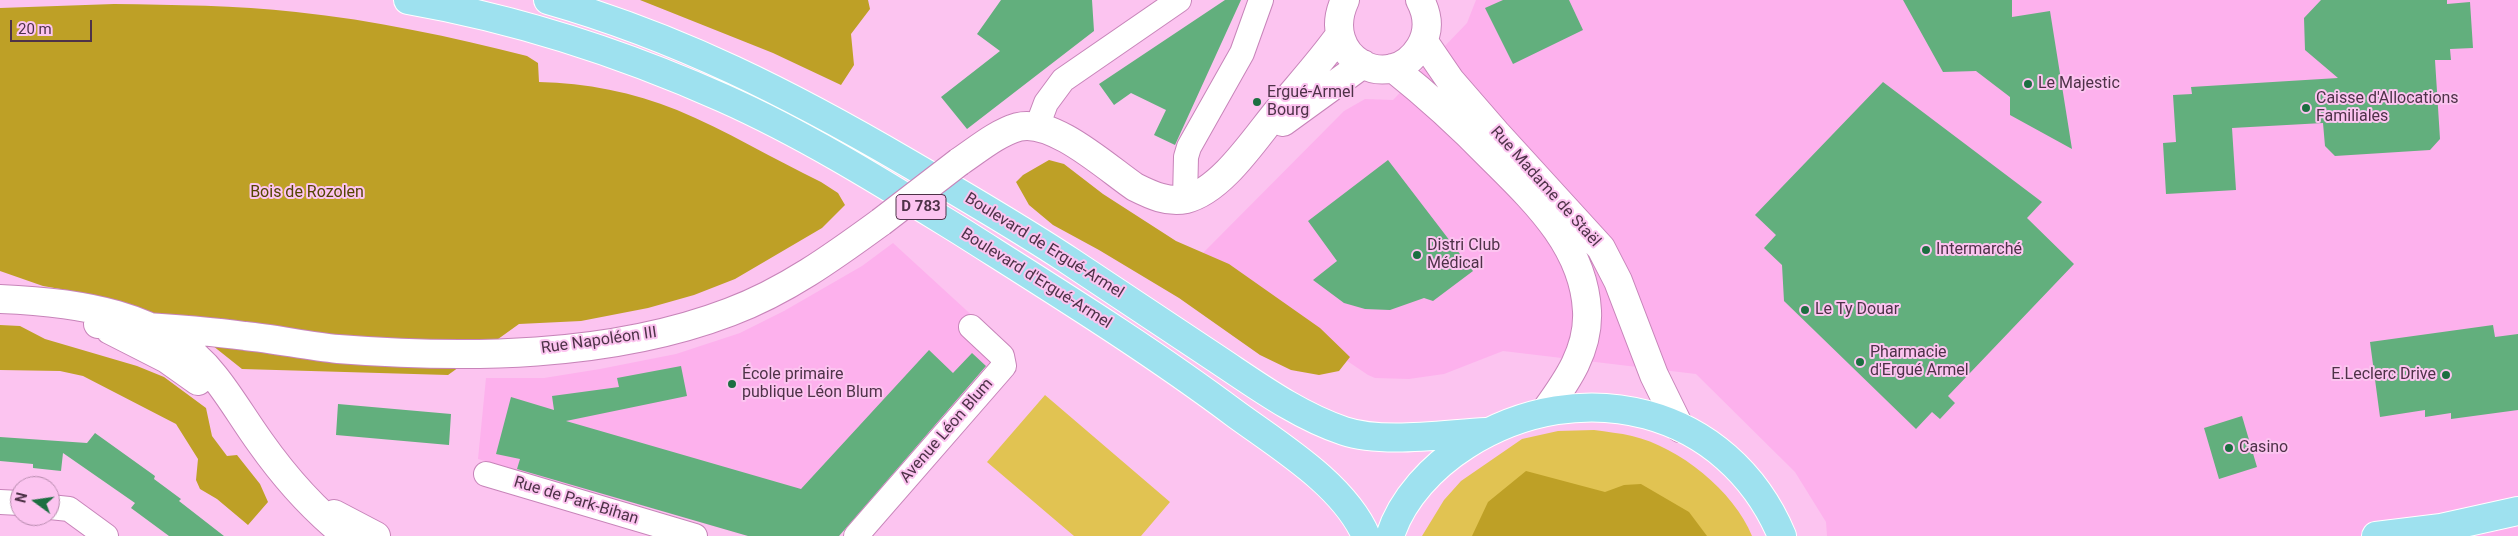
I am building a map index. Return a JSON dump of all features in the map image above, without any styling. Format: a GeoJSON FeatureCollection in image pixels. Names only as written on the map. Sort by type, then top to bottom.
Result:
{"type":"FeatureCollection","features":[{"type":"Feature","properties":{"kind":"main road","name":"Boulevard d'Ergué-Armel"},"geometry":{"type":"LineString","coordinates":[[408,0],[562,36],[611,52],[726,99],[816,145],[878,180],[987,248],[1188,379],[1282,448],[1334,491],[1359,519],[1366,536]]}},
{"type":"Feature","properties":{"kind":"main road","name":"Boulevard de Ergué-Armel"},"geometry":{"type":"LineString","coordinates":[[548,0],[615,20],[671,41],[811,108],[1035,238],[1239,374],[1289,406],[1320,422],[1347,432],[1397,438],[1486,432]]}},
{"type":"Feature","properties":{"kind":"main road"},"geometry":{"type":"LineString","coordinates":[[1390,536],[1415,490],[1447,457],[1486,432],[1514,420],[1546,410],[1592,406],[1626,408],[1652,415],[1720,450],[1744,473],[1763,499],[1782,536]]}},
{"type":"Feature","properties":{"kind":"main road"},"geometry":{"type":"LineString","coordinates":[[2376,536],[2441,528],[2518,511]]}},
{"type":"Feature","properties":{"kind":"street"},"geometry":{"type":"LineString","coordinates":[[1179,0],[1063,80],[1046,103],[1037,127],[1063,138],[1142,191],[1164,198],[1185,200],[1207,190],[1250,147],[1363,64]]}},
{"type":"Feature","properties":{"kind":"street"},"geometry":{"type":"LineString","coordinates":[[1185,200],[1185,168],[1189,147],[1242,53],[1261,0]]}},
{"type":"Feature","properties":{"kind":"street"},"geometry":{"type":"LineString","coordinates":[[1338,12],[1352,57],[1363,64],[1378,68],[1393,68],[1406,62],[1416,54],[1424,42],[1427,30],[1426,4]]}},
{"type":"Feature","properties":{"kind":"street"},"geometry":{"type":"LineString","coordinates":[[1250,147],[1338,12]]}},
{"type":"Feature","properties":{"kind":"street","name":"Rue Madame de Staël"},"geometry":{"type":"LineString","coordinates":[[1424,42],[1450,80],[1496,134],[1601,248],[1618,281],[1654,375],[1680,428]]}},
{"type":"Feature","properties":{"kind":"street","name":"Rue Madame de Staël"},"geometry":{"type":"LineString","coordinates":[[1393,68],[1450,116],[1525,191],[1548,217],[1574,257],[1582,276],[1585,293],[1586,329],[1578,360],[1566,383],[1546,410]]}},
{"type":"Feature","properties":{"kind":"street","name":"Rue Napoléon III"},"geometry":{"type":"LineString","coordinates":[[98,324],[244,336],[336,348],[408,352],[526,351],[603,343],[696,324],[733,311],[773,293],[820,267],[959,162],[992,140],[1017,128],[1037,127]]}},
{"type":"Feature","properties":{"kind":"street"},"geometry":{"type":"LineString","coordinates":[[0,299],[29,301],[98,324],[167,359],[244,418]]}},
{"type":"Feature","properties":{"kind":"street","name":"Rue Napoléon III"},"geometry":{"type":"LineString","coordinates":[[29,301],[88,309],[153,328]]}},
{"type":"Feature","properties":{"kind":"street","name":"Avenue Léon Blum"},"geometry":{"type":"LineString","coordinates":[[856,536],[1004,366],[1002,356],[971,327]]}},
{"type":"Feature","properties":{"kind":"street"},"geometry":{"type":"LineString","coordinates":[[153,328],[188,351],[213,375],[274,460],[312,503],[347,536]]}},
{"type":"Feature","properties":{"kind":"street","name":"Rue de Park-Bihan"},"geometry":{"type":"LineString","coordinates":[[486,474],[695,536]]}},
{"type":"Feature","properties":{"kind":"street"},"geometry":{"type":"LineString","coordinates":[[312,503],[376,536]]}},
{"type":"Feature","properties":{"kind":"street"},"geometry":{"type":"LineString","coordinates":[[60,508],[68,509],[106,536]]}},
{"type":"Feature","properties":{"kind":"shaded area"},"geometry":{"type":"Polygon","coordinates":[[[1476,0],[2518,0],[2518,536],[1827,536],[1826,522],[1795,472],[1696,374],[1503,351],[1444,374],[1409,379],[1375,378],[1368,375],[1211,269],[1200,256],[1344,111],[1365,99],[1393,100],[1467,23],[1476,0]]]}},
{"type":"Feature","properties":{"kind":"shaded area","name":"École primaire publique Léon Blum"},"geometry":{"type":"Polygon","coordinates":[[[893,243],[977,320],[997,362],[839,536],[748,536],[478,459],[486,378],[544,378],[600,369],[676,354],[740,333],[784,311],[862,266],[893,243]]]}},
{"type":"Feature","properties":{"kind":"shaded area"},"geometry":{"type":"Polygon","coordinates":[[[1045,395],[1170,502],[1141,536],[1074,536],[987,462],[1045,395]]]}},
{"type":"Feature","properties":{"kind":"shaded area"},"geometry":{"type":"Polygon","coordinates":[[[1594,430],[1627,435],[1650,442],[1686,461],[1719,487],[1744,519],[1752,536],[1422,536],[1444,500],[1461,481],[1522,439],[1558,431],[1594,430]]]}},
{"type":"Feature","properties":{"kind":"green space"},"geometry":{"type":"Polygon","coordinates":[[[640,0],[868,0],[870,9],[851,34],[854,65],[841,85],[773,53],[640,0]]]}},
{"type":"Feature","properties":{"kind":"green space","name":"Bois de Rozolen"},"geometry":{"type":"Polygon","coordinates":[[[114,4],[228,7],[325,15],[413,30],[527,56],[538,63],[539,82],[574,84],[626,93],[677,110],[713,126],[821,182],[838,193],[845,205],[822,228],[735,279],[694,295],[648,308],[581,321],[519,324],[448,375],[242,369],[188,326],[95,295],[43,286],[0,271],[0,8],[114,4]]]}},
{"type":"Feature","properties":{"kind":"green space"},"geometry":{"type":"Polygon","coordinates":[[[1049,160],[1064,164],[1103,194],[1176,241],[1229,264],[1320,328],[1350,357],[1339,371],[1319,375],[1291,370],[1260,355],[1179,298],[1053,225],[1029,205],[1016,182],[1023,175],[1049,160]]]}},
{"type":"Feature","properties":{"kind":"green space"},"geometry":{"type":"Polygon","coordinates":[[[0,325],[20,326],[45,339],[137,366],[164,377],[206,408],[212,436],[227,456],[237,455],[260,484],[268,502],[248,525],[217,499],[200,489],[196,480],[198,459],[176,424],[83,376],[60,371],[0,370],[0,325]]]}},
{"type":"Feature","properties":{"kind":"green space"},"geometry":{"type":"Polygon","coordinates":[[[1526,471],[1605,492],[1624,485],[1641,484],[1689,512],[1707,536],[1472,536],[1488,502],[1526,471]]]}},
{"type":"Feature","properties":{"kind":"building"},"geometry":{"type":"Polygon","coordinates":[[[1001,0],[1092,0],[1094,31],[967,129],[941,97],[1000,51],[977,34],[1001,0]]]}},
{"type":"Feature","properties":{"kind":"building"},"geometry":{"type":"Polygon","coordinates":[[[1225,0],[1241,0],[1175,145],[1154,135],[1166,110],[1131,93],[1114,105],[1099,84],[1225,0]]]}},
{"type":"Feature","properties":{"kind":"building"},"geometry":{"type":"Polygon","coordinates":[[[1503,0],[1569,0],[1583,30],[1513,64],[1485,8],[1503,0]]]}},
{"type":"Feature","properties":{"kind":"building","name":"Le Majestic"},"geometry":{"type":"Polygon","coordinates":[[[1903,0],[2012,0],[2012,17],[2050,11],[2072,149],[2010,115],[2010,97],[1976,71],[1943,72],[1903,0]]]}},
{"type":"Feature","properties":{"kind":"building","name":"Caisse d'Allocations Familiales"},"geometry":{"type":"Polygon","coordinates":[[[2321,0],[2447,0],[2447,4],[2470,2],[2473,48],[2450,49],[2451,60],[2435,60],[2440,139],[2430,150],[2335,156],[2325,146],[2323,123],[2232,128],[2236,190],[2166,194],[2163,143],[2176,142],[2173,95],[2192,94],[2191,87],[2338,78],[2305,50],[2304,18],[2321,0]]]}},
{"type":"Feature","properties":{"kind":"building","name":"Intermarché"},"geometry":{"type":"Polygon","coordinates":[[[1883,82],[2042,202],[2027,218],[2074,264],[1948,396],[1955,403],[1940,419],[1932,412],[1916,429],[1784,301],[1782,265],[1764,248],[1776,235],[1755,215],[1883,82]]]}},
{"type":"Feature","properties":{"kind":"building"},"geometry":{"type":"Polygon","coordinates":[[[1388,160],[1473,271],[1433,301],[1424,298],[1390,310],[1365,309],[1344,303],[1313,280],[1337,261],[1308,221],[1388,160]]]}},
{"type":"Feature","properties":{"kind":"building","name":"E.Leclerc Drive"},"geometry":{"type":"Polygon","coordinates":[[[2493,325],[2495,337],[2518,334],[2518,410],[2451,419],[2451,413],[2425,417],[2425,410],[2380,417],[2370,342],[2493,325]]]}},
{"type":"Feature","properties":{"kind":"building"},"geometry":{"type":"Polygon","coordinates":[[[929,350],[953,373],[972,353],[986,366],[839,536],[748,536],[517,469],[520,459],[496,454],[511,397],[554,410],[552,396],[619,387],[617,378],[681,366],[687,396],[566,421],[801,489],[929,350]]]}},
{"type":"Feature","properties":{"kind":"building"},"geometry":{"type":"Polygon","coordinates":[[[338,404],[451,414],[449,445],[336,435],[338,404]]]}},
{"type":"Feature","properties":{"kind":"building"},"geometry":{"type":"Polygon","coordinates":[[[2242,416],[2257,467],[2219,479],[2204,428],[2242,416]]]}},
{"type":"Feature","properties":{"kind":"building"},"geometry":{"type":"Polygon","coordinates":[[[95,433],[155,476],[154,479],[181,499],[179,501],[224,536],[169,536],[131,508],[135,503],[63,453],[61,471],[33,468],[33,464],[0,461],[0,437],[87,443],[95,433]]]}},
{"type":"Feature","properties":{"kind":"place","name":"Le Majestic"},"geometry":{"type":"Point","coordinates":[2028,84]}},
{"type":"Feature","properties":{"kind":"place","name":"Ergué-Armel Bourg"},"geometry":{"type":"Point","coordinates":[1257,102]}},
{"type":"Feature","properties":{"kind":"place","name":"Caisse d'Allocations Familiales"},"geometry":{"type":"Point","coordinates":[2306,108]}},
{"type":"Feature","properties":{"kind":"place","name":"Intermarché"},"geometry":{"type":"Point","coordinates":[1926,250]}},
{"type":"Feature","properties":{"kind":"place","name":"Distri Club Médical"},"geometry":{"type":"Point","coordinates":[1417,255]}},
{"type":"Feature","properties":{"kind":"place","name":"Le Ty Douar"},"geometry":{"type":"Point","coordinates":[1805,310]}},
{"type":"Feature","properties":{"kind":"place","name":"Pharmacie d'Ergué Armel"},"geometry":{"type":"Point","coordinates":[1860,362]}},
{"type":"Feature","properties":{"kind":"place","name":"E.Leclerc Drive"},"geometry":{"type":"Point","coordinates":[2446,375]}},
{"type":"Feature","properties":{"kind":"place","name":"École primaire publique Léon Blum"},"geometry":{"type":"Point","coordinates":[732,384]}},
{"type":"Feature","properties":{"kind":"place","name":"Casino"},"geometry":{"type":"Point","coordinates":[2229,448]}}]}
